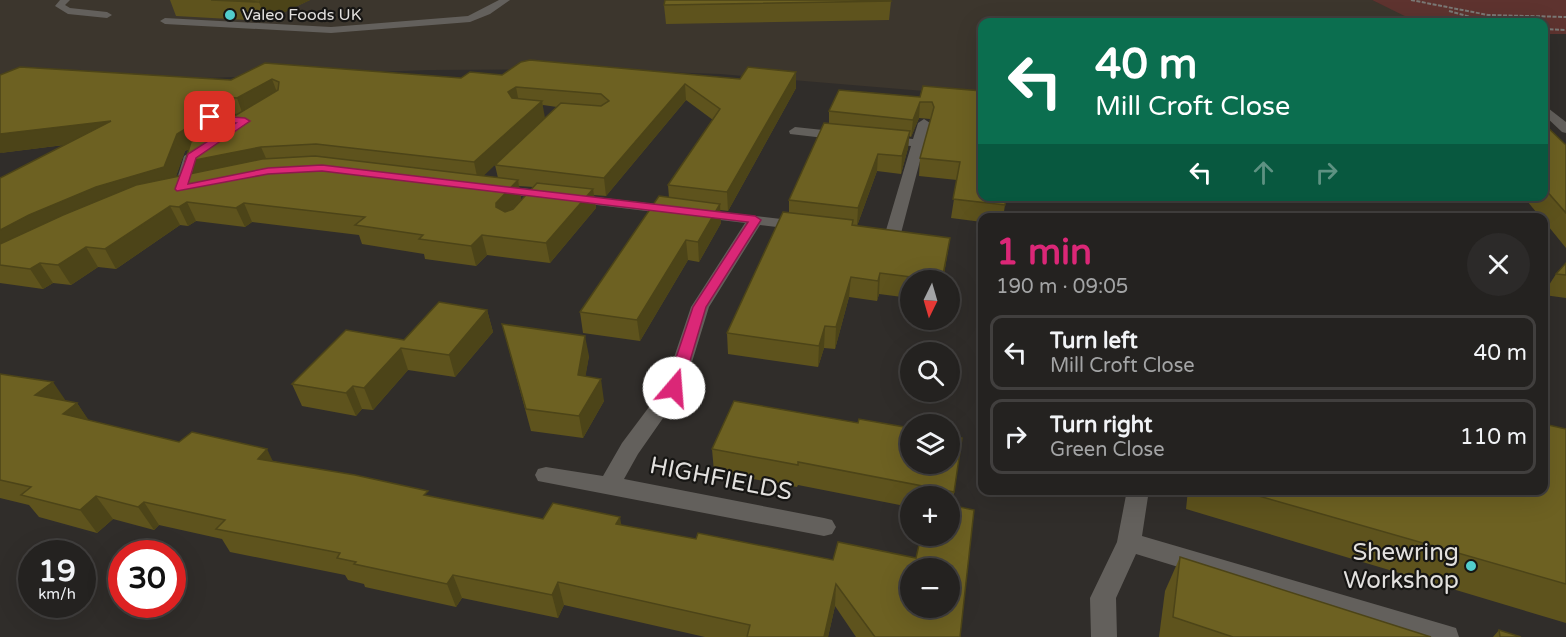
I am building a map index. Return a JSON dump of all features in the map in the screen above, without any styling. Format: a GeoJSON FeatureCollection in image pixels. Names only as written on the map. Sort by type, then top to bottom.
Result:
{"type":"FeatureCollection","features":[{"type":"Feature","properties":{"kind":"street"},"geometry":{"type":"LineString","coordinates":[[65,0],[60,6],[68,11],[107,15]]}},
{"type":"Feature","properties":{"kind":"street"},"geometry":{"type":"LineString","coordinates":[[165,21],[331,30],[470,19],[487,12],[505,0]]}},
{"type":"Feature","properties":{"kind":"street"},"geometry":{"type":"LineString","coordinates":[[1548,113],[1566,129]]}},
{"type":"Feature","properties":{"kind":"street"},"geometry":{"type":"LineString","coordinates":[[912,240],[886,236],[924,123]]}},
{"type":"Feature","properties":{"kind":"street"},"geometry":{"type":"LineString","coordinates":[[795,131],[851,136]]}},
{"type":"Feature","properties":{"kind":"street"},"geometry":{"type":"LineString","coordinates":[[873,139],[918,143]]}},
{"type":"Feature","properties":{"kind":"street"},"geometry":{"type":"LineString","coordinates":[[203,184],[176,190],[191,156],[209,144]]}},
{"type":"Feature","properties":{"kind":"street"},"geometry":{"type":"LineString","coordinates":[[498,173],[482,188],[812,227]]}},
{"type":"Feature","properties":{"kind":"street"},"geometry":{"type":"LineString","coordinates":[[524,209],[537,194]]}},
{"type":"Feature","properties":{"kind":"street","name":"HIGHFIELDS"},"geometry":{"type":"LineString","coordinates":[[609,485],[630,449],[674,388],[700,307],[755,220]]}},
{"type":"Feature","properties":{"kind":"street","name":"HIGHFIELDS"},"geometry":{"type":"LineString","coordinates":[[546,475],[824,527]]}},
{"type":"Feature","properties":{"kind":"street"},"geometry":{"type":"LineString","coordinates":[[1104,637],[1103,598],[1129,542],[1137,495]]}},
{"type":"Feature","properties":{"kind":"street"},"geometry":{"type":"LineString","coordinates":[[1129,542],[1446,637]]}},
{"type":"Feature","properties":{"kind":"path"},"geometry":{"type":"LineString","coordinates":[[1411,0],[1474,18]]}},
{"type":"Feature","properties":{"kind":"path"},"geometry":{"type":"LineString","coordinates":[[1434,6],[1475,15],[1528,18]]}},
{"type":"Feature","properties":{"kind":"path"},"geometry":{"type":"LineString","coordinates":[[1548,19],[1566,17]]}},
{"type":"Feature","properties":{"kind":"path"},"geometry":{"type":"LineString","coordinates":[[1548,29],[1566,30]]}},
{"type":"Feature","properties":{"kind":"shaded area"},"geometry":{"type":"Polygon","coordinates":[[[0,0],[1372,0],[1412,18],[978,18],[978,92],[924,91],[720,74],[573,69],[430,70],[152,80],[0,80],[0,0]]]}},
{"type":"Feature","properties":{"kind":"shaded area"},"geometry":{"type":"Polygon","coordinates":[[[1372,0],[1566,0],[1566,34],[1548,34],[1548,18],[1409,18],[1372,0]]]}},
{"type":"Feature","properties":{"kind":"building"},"geometry":{"type":"Polygon","coordinates":[[[211,0],[264,0],[259,2],[211,0]]]}},
{"type":"Feature","properties":{"kind":"building"},"geometry":{"type":"Polygon","coordinates":[[[665,0],[890,0],[891,1],[664,5],[665,0]]]}},
{"type":"Feature","properties":{"kind":"building"},"geometry":{"type":"Polygon","coordinates":[[[530,60],[740,79],[748,67],[796,72],[727,192],[668,185],[720,109],[685,84],[604,178],[495,165],[561,103],[601,106],[609,101],[601,94],[516,87],[508,92],[512,98],[542,101],[474,162],[316,144],[261,147],[185,162],[191,142],[278,90],[279,82],[272,79],[237,98],[199,95],[195,99],[197,105],[220,108],[177,134],[164,167],[96,187],[29,215],[0,230],[0,178],[111,121],[0,134],[0,75],[20,67],[231,80],[265,63],[461,78],[470,72],[502,75],[521,62],[530,60]]]}},
{"type":"Feature","properties":{"kind":"building"},"geometry":{"type":"Polygon","coordinates":[[[923,86],[978,91],[978,201],[1005,201],[1005,205],[953,199],[960,162],[920,158],[934,107],[932,102],[920,102],[913,120],[829,111],[839,90],[920,97],[923,86]]]}},
{"type":"Feature","properties":{"kind":"building"},"geometry":{"type":"Polygon","coordinates":[[[824,123],[910,131],[902,156],[878,154],[858,208],[789,200],[824,123]]]}},
{"type":"Feature","properties":{"kind":"building"},"geometry":{"type":"Polygon","coordinates":[[[1548,128],[1566,145],[1566,213],[1548,193],[1548,128]]]}},
{"type":"Feature","properties":{"kind":"building"},"geometry":{"type":"Polygon","coordinates":[[[315,156],[518,180],[496,203],[496,207],[505,212],[513,209],[537,183],[593,189],[546,243],[482,235],[471,246],[419,239],[423,235],[355,225],[365,217],[244,203],[236,208],[187,202],[179,207],[170,206],[105,249],[86,247],[58,265],[40,263],[30,269],[0,265],[0,244],[136,185],[262,159],[315,156]]]}},
{"type":"Feature","properties":{"kind":"building"},"geometry":{"type":"Polygon","coordinates":[[[659,196],[720,204],[698,242],[686,240],[637,320],[580,312],[659,196]]]}},
{"type":"Feature","properties":{"kind":"building"},"geometry":{"type":"Polygon","coordinates":[[[783,212],[853,220],[852,225],[950,238],[944,270],[900,270],[900,276],[880,273],[878,281],[851,277],[836,327],[825,326],[819,346],[727,333],[783,212]]]}},
{"type":"Feature","properties":{"kind":"building"},"geometry":{"type":"Polygon","coordinates":[[[1566,263],[1566,275],[1556,274],[1566,263]]]}},
{"type":"Feature","properties":{"kind":"building"},"geometry":{"type":"Polygon","coordinates":[[[439,302],[487,310],[449,355],[401,348],[364,388],[353,386],[346,393],[292,384],[346,330],[404,340],[439,302]]]}},
{"type":"Feature","properties":{"kind":"building"},"geometry":{"type":"Polygon","coordinates":[[[502,324],[585,336],[578,375],[601,379],[579,416],[526,409],[502,324]]]}},
{"type":"Feature","properties":{"kind":"building"},"geometry":{"type":"Polygon","coordinates":[[[0,374],[53,382],[35,395],[77,403],[63,414],[179,442],[192,432],[267,449],[258,459],[355,475],[428,491],[424,495],[543,519],[553,503],[620,517],[616,524],[696,539],[698,533],[833,560],[838,542],[916,558],[919,546],[960,546],[960,507],[974,510],[960,637],[875,637],[836,584],[824,637],[747,637],[750,625],[558,582],[552,595],[453,575],[447,584],[354,564],[356,562],[337,558],[340,553],[216,529],[225,520],[144,502],[138,507],[96,496],[80,510],[21,495],[31,487],[0,480],[0,374]]]}},
{"type":"Feature","properties":{"kind":"building"},"geometry":{"type":"Polygon","coordinates":[[[734,401],[858,423],[859,419],[900,426],[900,474],[957,474],[955,486],[923,486],[798,462],[798,465],[712,449],[734,401]]]}},
{"type":"Feature","properties":{"kind":"building"},"geometry":{"type":"Polygon","coordinates":[[[1548,425],[1566,429],[1566,584],[1255,495],[1548,495],[1548,425]]]}},
{"type":"Feature","properties":{"kind":"building"},"geometry":{"type":"Polygon","coordinates":[[[1180,557],[1431,637],[1233,637],[1173,617],[1180,557]]]}},
{"type":"Feature","properties":{"kind":"building"},"geometry":{"type":"Polygon","coordinates":[[[1499,630],[1521,637],[1500,637],[1499,630]]]}},
{"type":"Feature","properties":{"kind":"place","name":"Valeo Foods UK"},"geometry":{"type":"Point","coordinates":[230,15]}},
{"type":"Feature","properties":{"kind":"place","name":"Shewring Workshop"},"geometry":{"type":"Point","coordinates":[1471,566]}},
{"type":"Feature","properties":{"kind":"route"},"geometry":{"type":"LineString","coordinates":[[210,117],[245,121],[191,156],[181,189],[268,171],[322,168],[755,220],[700,307],[674,388]]}}]}
